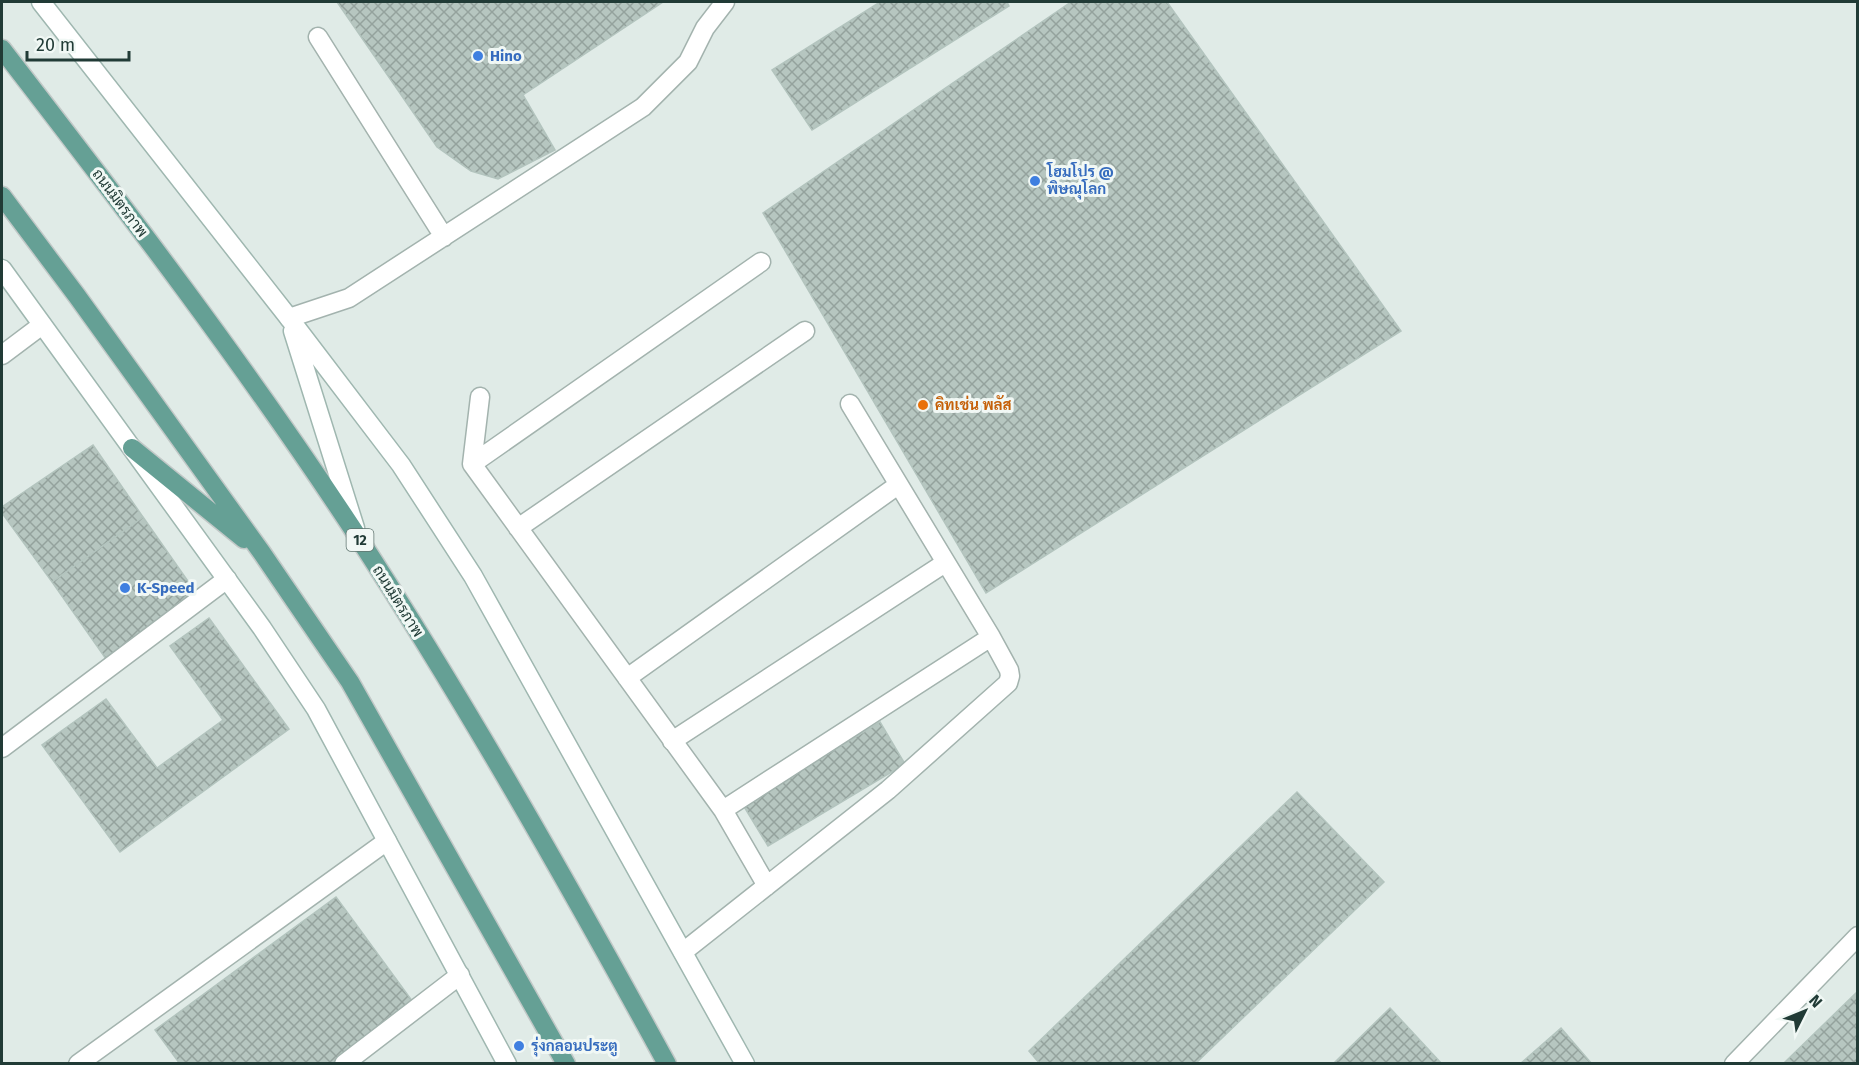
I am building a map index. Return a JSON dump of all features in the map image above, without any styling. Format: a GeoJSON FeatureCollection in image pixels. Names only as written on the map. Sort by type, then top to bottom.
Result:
{"type":"FeatureCollection","features":[{"type":"Feature","properties":{"kind":"main road"},"geometry":{"type":"LineString","coordinates":[[41,2],[289,318],[401,465],[473,576],[746,1064]]}},
{"type":"Feature","properties":{"kind":"main road"},"geometry":{"type":"LineString","coordinates":[[289,318],[349,298],[643,107],[688,62],[705,28],[725,2]]}},
{"type":"Feature","properties":{"kind":"main road"},"geometry":{"type":"LineString","coordinates":[[318,37],[444,237]]}},
{"type":"Feature","properties":{"kind":"main road","name":"ถนนมิตรภาพ"},"geometry":{"type":"LineString","coordinates":[[2,49],[185,290],[251,381],[358,537],[456,693],[576,898],[667,1064]]}},
{"type":"Feature","properties":{"kind":"main road"},"geometry":{"type":"LineString","coordinates":[[2,196],[262,553],[350,681],[566,1064]]}},
{"type":"Feature","properties":{"kind":"main road"},"geometry":{"type":"LineString","coordinates":[[472,464],[761,262]]}},
{"type":"Feature","properties":{"kind":"main road"},"geometry":{"type":"LineString","coordinates":[[2,269],[262,628],[316,709],[507,1064]]}},
{"type":"Feature","properties":{"kind":"main road"},"geometry":{"type":"LineString","coordinates":[[289,318],[358,537]]}},
{"type":"Feature","properties":{"kind":"main road"},"geometry":{"type":"LineString","coordinates":[[2,356],[42,325]]}},
{"type":"Feature","properties":{"kind":"main road"},"geometry":{"type":"LineString","coordinates":[[518,528],[805,331]]}},
{"type":"Feature","properties":{"kind":"main road"},"geometry":{"type":"LineString","coordinates":[[480,397],[472,464],[723,810],[767,886]]}},
{"type":"Feature","properties":{"kind":"main road"},"geometry":{"type":"LineString","coordinates":[[683,952],[888,790],[1008,683],[1009,670],[991,637],[850,404]]}},
{"type":"Feature","properties":{"kind":"main road"},"geometry":{"type":"LineString","coordinates":[[132,448],[262,553]]}},
{"type":"Feature","properties":{"kind":"main road"},"geometry":{"type":"LineString","coordinates":[[627,678],[898,485]]}},
{"type":"Feature","properties":{"kind":"main road"},"geometry":{"type":"LineString","coordinates":[[672,741],[945,563]]}},
{"type":"Feature","properties":{"kind":"main road"},"geometry":{"type":"LineString","coordinates":[[2,748],[227,579]]}},
{"type":"Feature","properties":{"kind":"main road"},"geometry":{"type":"LineString","coordinates":[[723,810],[991,637]]}},
{"type":"Feature","properties":{"kind":"main road"},"geometry":{"type":"LineString","coordinates":[[78,1064],[387,841]]}},
{"type":"Feature","properties":{"kind":"main road"},"geometry":{"type":"LineString","coordinates":[[1734,1064],[1857,936]]}},
{"type":"Feature","properties":{"kind":"main road"},"geometry":{"type":"LineString","coordinates":[[344,1064],[460,975]]}},
{"type":"Feature","properties":{"kind":"building","name":"Hino"},"geometry":{"type":"Polygon","coordinates":[[[337,2],[663,2],[523,95],[555,150],[498,179],[471,171],[437,147],[337,2]]]}},
{"type":"Feature","properties":{"kind":"building"},"geometry":{"type":"Polygon","coordinates":[[[880,2],[1007,2],[1009,6],[812,130],[772,70],[880,2]]]}},
{"type":"Feature","properties":{"kind":"building"},"geometry":{"type":"Polygon","coordinates":[[[1071,2],[1167,2],[1401,331],[986,593],[763,213],[1071,2]]]}},
{"type":"Feature","properties":{"kind":"building"},"geometry":{"type":"Polygon","coordinates":[[[93,445],[143,517],[52,582],[2,513],[2,507],[93,445]]]}},
{"type":"Feature","properties":{"kind":"building","name":"K-Speed"},"geometry":{"type":"Polygon","coordinates":[[[143,517],[197,594],[106,659],[52,582],[143,517]]]}},
{"type":"Feature","properties":{"kind":"building"},"geometry":{"type":"Polygon","coordinates":[[[209,618],[289,729],[120,852],[42,745],[106,699],[157,768],[223,720],[170,646],[209,618]]]}},
{"type":"Feature","properties":{"kind":"building"},"geometry":{"type":"Polygon","coordinates":[[[880,722],[905,764],[768,846],[743,805],[880,722]]]}},
{"type":"Feature","properties":{"kind":"building"},"geometry":{"type":"Polygon","coordinates":[[[1297,792],[1384,882],[1195,1064],[1040,1064],[1029,1051],[1297,792]]]}},
{"type":"Feature","properties":{"kind":"building"},"geometry":{"type":"Polygon","coordinates":[[[336,897],[413,1002],[330,1064],[180,1064],[155,1030],[336,897]]]}},
{"type":"Feature","properties":{"kind":"building"},"geometry":{"type":"Polygon","coordinates":[[[1858,991],[1858,1064],[1783,1064],[1858,991]]]}},
{"type":"Feature","properties":{"kind":"building"},"geometry":{"type":"Polygon","coordinates":[[[1390,1008],[1442,1064],[1333,1064],[1390,1008]]]}},
{"type":"Feature","properties":{"kind":"building"},"geometry":{"type":"Polygon","coordinates":[[[1561,1028],[1592,1064],[1520,1064],[1561,1028]]]}},
{"type":"Feature","properties":{"kind":"place","name":"Hino"},"geometry":{"type":"Point","coordinates":[478,56]}},
{"type":"Feature","properties":{"kind":"place","name":"โฮมโปร @ พิษณุโลก"},"geometry":{"type":"Point","coordinates":[1035,181]}},
{"type":"Feature","properties":{"kind":"place","name":"คิทเช่น พลัส"},"geometry":{"type":"Point","coordinates":[923,405]}},
{"type":"Feature","properties":{"kind":"place","name":"K-Speed"},"geometry":{"type":"Point","coordinates":[125,588]}},
{"type":"Feature","properties":{"kind":"place","name":"รุ่งกลอนประตู"},"geometry":{"type":"Point","coordinates":[519,1046]}}]}
